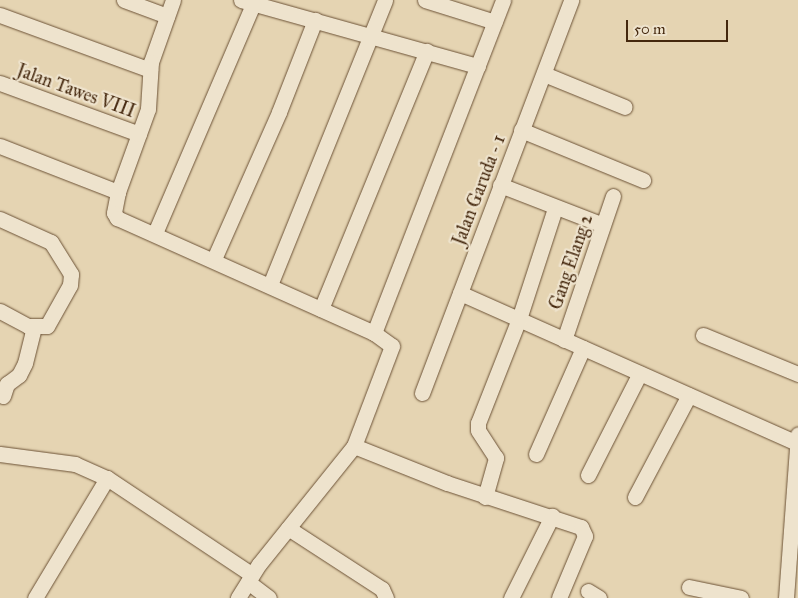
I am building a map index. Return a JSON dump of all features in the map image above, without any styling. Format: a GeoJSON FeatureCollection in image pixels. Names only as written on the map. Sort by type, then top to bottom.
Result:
{"type":"FeatureCollection","features":[{"type":"Feature","properties":{"kind":"street"},"geometry":{"type":"LineString","coordinates":[[124,0],[167,16]]}},
{"type":"Feature","properties":{"kind":"street"},"geometry":{"type":"LineString","coordinates":[[173,0],[150,70],[150,103],[118,192],[114,208],[117,218],[214,258],[374,333],[390,343],[391,351],[354,446],[288,528],[250,578],[238,598]]}},
{"type":"Feature","properties":{"kind":"street"},"geometry":{"type":"LineString","coordinates":[[270,285],[385,0]]}},
{"type":"Feature","properties":{"kind":"street"},"geometry":{"type":"LineString","coordinates":[[425,0],[495,22]]}},
{"type":"Feature","properties":{"kind":"street"},"geometry":{"type":"LineString","coordinates":[[374,333],[503,0]]}},
{"type":"Feature","properties":{"kind":"street","name":"Jalan Garuda - 1"},"geometry":{"type":"LineString","coordinates":[[422,393],[571,0]]}},
{"type":"Feature","properties":{"kind":"street"},"geometry":{"type":"LineString","coordinates":[[155,233],[247,2],[289,6],[315,20],[478,66]]}},
{"type":"Feature","properties":{"kind":"street"},"geometry":{"type":"LineString","coordinates":[[0,15],[150,70]]}},
{"type":"Feature","properties":{"kind":"street"},"geometry":{"type":"LineString","coordinates":[[214,258],[279,112],[315,20]]}},
{"type":"Feature","properties":{"kind":"street"},"geometry":{"type":"LineString","coordinates":[[321,309],[427,51]]}},
{"type":"Feature","properties":{"kind":"street"},"geometry":{"type":"LineString","coordinates":[[544,74],[625,107]]}},
{"type":"Feature","properties":{"kind":"street","name":"Jalan Tawes VIII"},"geometry":{"type":"LineString","coordinates":[[0,83],[139,134]]}},
{"type":"Feature","properties":{"kind":"street"},"geometry":{"type":"LineString","coordinates":[[521,130],[643,180]]}},
{"type":"Feature","properties":{"kind":"street"},"geometry":{"type":"LineString","coordinates":[[0,146],[118,192]]}},
{"type":"Feature","properties":{"kind":"street"},"geometry":{"type":"LineString","coordinates":[[500,185],[603,226]]}},
{"type":"Feature","properties":{"kind":"street","name":"Gang Elang 2"},"geometry":{"type":"LineString","coordinates":[[564,340],[614,196]]}},
{"type":"Feature","properties":{"kind":"street"},"geometry":{"type":"LineString","coordinates":[[485,497],[496,458],[478,430],[478,423],[519,320],[555,208]]}},
{"type":"Feature","properties":{"kind":"street"},"geometry":{"type":"LineString","coordinates":[[0,219],[51,242],[71,274],[70,285],[47,326],[34,327],[0,311]]}},
{"type":"Feature","properties":{"kind":"street"},"geometry":{"type":"LineString","coordinates":[[460,293],[690,395],[798,439],[786,598]]}},
{"type":"Feature","properties":{"kind":"street"},"geometry":{"type":"LineString","coordinates":[[3,396],[7,384],[19,375],[25,363],[34,327]]}},
{"type":"Feature","properties":{"kind":"street"},"geometry":{"type":"LineString","coordinates":[[703,335],[798,374]]}},
{"type":"Feature","properties":{"kind":"street"},"geometry":{"type":"LineString","coordinates":[[536,454],[584,348]]}},
{"type":"Feature","properties":{"kind":"street"},"geometry":{"type":"LineString","coordinates":[[588,475],[640,373]]}},
{"type":"Feature","properties":{"kind":"street"},"geometry":{"type":"LineString","coordinates":[[635,497],[690,395]]}},
{"type":"Feature","properties":{"kind":"street"},"geometry":{"type":"LineString","coordinates":[[354,446],[485,497],[552,516],[585,531],[560,598]]}},
{"type":"Feature","properties":{"kind":"street"},"geometry":{"type":"LineString","coordinates":[[0,454],[75,464],[107,478],[250,578],[269,598]]}},
{"type":"Feature","properties":{"kind":"street"},"geometry":{"type":"LineString","coordinates":[[35,598],[107,478]]}},
{"type":"Feature","properties":{"kind":"street"},"geometry":{"type":"LineString","coordinates":[[511,598],[552,516]]}},
{"type":"Feature","properties":{"kind":"street"},"geometry":{"type":"LineString","coordinates":[[288,528],[382,589],[386,598]]}},
{"type":"Feature","properties":{"kind":"street"},"geometry":{"type":"LineString","coordinates":[[690,587],[741,598]]}}]}
